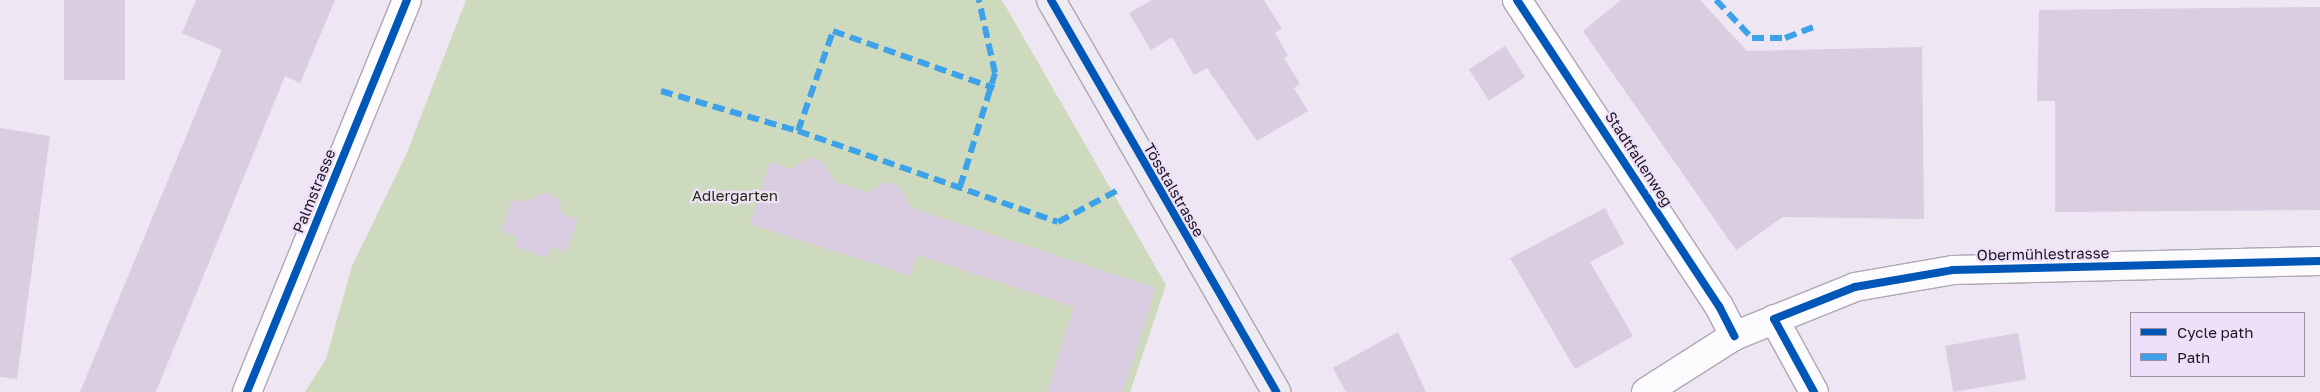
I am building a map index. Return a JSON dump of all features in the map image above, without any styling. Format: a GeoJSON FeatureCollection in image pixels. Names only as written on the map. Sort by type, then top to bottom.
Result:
{"type":"FeatureCollection","features":[{"type":"Feature","properties":{"kind":"main road","name":"Tösstalstrasse"},"geometry":{"type":"LineString","coordinates":[[1051,0],[1276,392]]}},
{"type":"Feature","properties":{"kind":"street","name":"Palmstrasse"},"geometry":{"type":"LineString","coordinates":[[247,392],[407,0]]}},
{"type":"Feature","properties":{"kind":"street","name":"Stadtfallenweg"},"geometry":{"type":"LineString","coordinates":[[1517,0],[1719,306],[1734,336]]}},
{"type":"Feature","properties":{"kind":"street","name":"Obermühlestrasse"},"geometry":{"type":"LineString","coordinates":[[1646,392],[1734,336],[1855,287],[1953,270],[2320,261]]}},
{"type":"Feature","properties":{"kind":"street"},"geometry":{"type":"LineString","coordinates":[[1774,319],[1814,392]]}},
{"type":"Feature","properties":{"kind":"green space","name":"Adlergarten"},"geometry":{"type":"Polygon","coordinates":[[[466,0],[1002,0],[1166,285],[1130,392],[305,392],[326,359],[352,266],[406,155],[466,0]]]}},
{"type":"Feature","properties":{"kind":"building"},"geometry":{"type":"Polygon","coordinates":[[[64,0],[125,0],[125,80],[64,80],[64,0]]]}},
{"type":"Feature","properties":{"kind":"building"},"geometry":{"type":"Polygon","coordinates":[[[196,0],[335,0],[300,83],[285,76],[156,392],[80,392],[222,50],[182,33],[196,0]]]}},
{"type":"Feature","properties":{"kind":"building"},"geometry":{"type":"Polygon","coordinates":[[[1152,0],[1264,0],[1282,29],[1275,33],[1288,56],[1284,58],[1300,84],[1294,88],[1308,111],[1257,141],[1207,68],[1194,75],[1172,37],[1151,50],[1129,13],[1152,0]]]}},
{"type":"Feature","properties":{"kind":"building"},"geometry":{"type":"Polygon","coordinates":[[[1621,0],[1700,0],[1747,51],[1922,47],[1924,219],[1783,217],[1736,250],[1583,31],[1621,0]]]}},
{"type":"Feature","properties":{"kind":"building"},"geometry":{"type":"Polygon","coordinates":[[[2320,7],[2320,210],[2055,212],[2055,101],[2037,101],[2039,10],[2320,7]]]}},
{"type":"Feature","properties":{"kind":"building"},"geometry":{"type":"Polygon","coordinates":[[[1505,46],[1525,77],[1489,100],[1469,69],[1505,46]]]}},
{"type":"Feature","properties":{"kind":"building"},"geometry":{"type":"Polygon","coordinates":[[[0,128],[50,136],[17,379],[0,377],[0,128]]]}},
{"type":"Feature","properties":{"kind":"building"},"geometry":{"type":"Polygon","coordinates":[[[811,157],[822,161],[835,182],[867,192],[888,182],[899,186],[911,208],[1156,288],[1123,392],[1047,392],[1074,307],[917,255],[911,276],[750,224],[770,162],[790,169],[811,157]]]}},
{"type":"Feature","properties":{"kind":"building"},"geometry":{"type":"Polygon","coordinates":[[[547,192],[558,199],[563,214],[578,220],[566,252],[551,247],[547,258],[514,246],[517,237],[501,231],[512,199],[524,202],[547,192]]]}},
{"type":"Feature","properties":{"kind":"building"},"geometry":{"type":"Polygon","coordinates":[[[1605,208],[1624,244],[1590,262],[1633,336],[1575,369],[1510,258],[1605,208]]]}},
{"type":"Feature","properties":{"kind":"building"},"geometry":{"type":"Polygon","coordinates":[[[1398,332],[1426,392],[1346,392],[1333,368],[1398,332]]]}},
{"type":"Feature","properties":{"kind":"building"},"geometry":{"type":"Polygon","coordinates":[[[2018,333],[2026,379],[1953,392],[1945,346],[2018,333]]]}},
{"type":"Feature","properties":{"kind":"marked path"},"geometry":{"type":"LineString","coordinates":[[960,187],[995,73],[979,0]]}},
{"type":"Feature","properties":{"kind":"marked path"},"geometry":{"type":"LineString","coordinates":[[1716,0],[1752,38],[1785,38],[1814,27]]}},
{"type":"Feature","properties":{"kind":"marked path"},"geometry":{"type":"LineString","coordinates":[[798,131],[833,31],[994,88]]}},
{"type":"Feature","properties":{"kind":"marked path"},"geometry":{"type":"LineString","coordinates":[[661,91],[798,131],[1058,222],[1120,189]]}},
{"type":"Feature","properties":{"kind":"cycle path"},"geometry":{"type":"LineString","coordinates":[[247,392],[407,0]]}},
{"type":"Feature","properties":{"kind":"cycle path"},"geometry":{"type":"LineString","coordinates":[[1051,0],[1276,392]]}},
{"type":"Feature","properties":{"kind":"cycle path"},"geometry":{"type":"LineString","coordinates":[[1517,0],[1719,306],[1734,336]]}},
{"type":"Feature","properties":{"kind":"cycle path"},"geometry":{"type":"LineString","coordinates":[[1814,392],[1774,319],[1855,287],[1953,270],[2320,261]]}}]}
